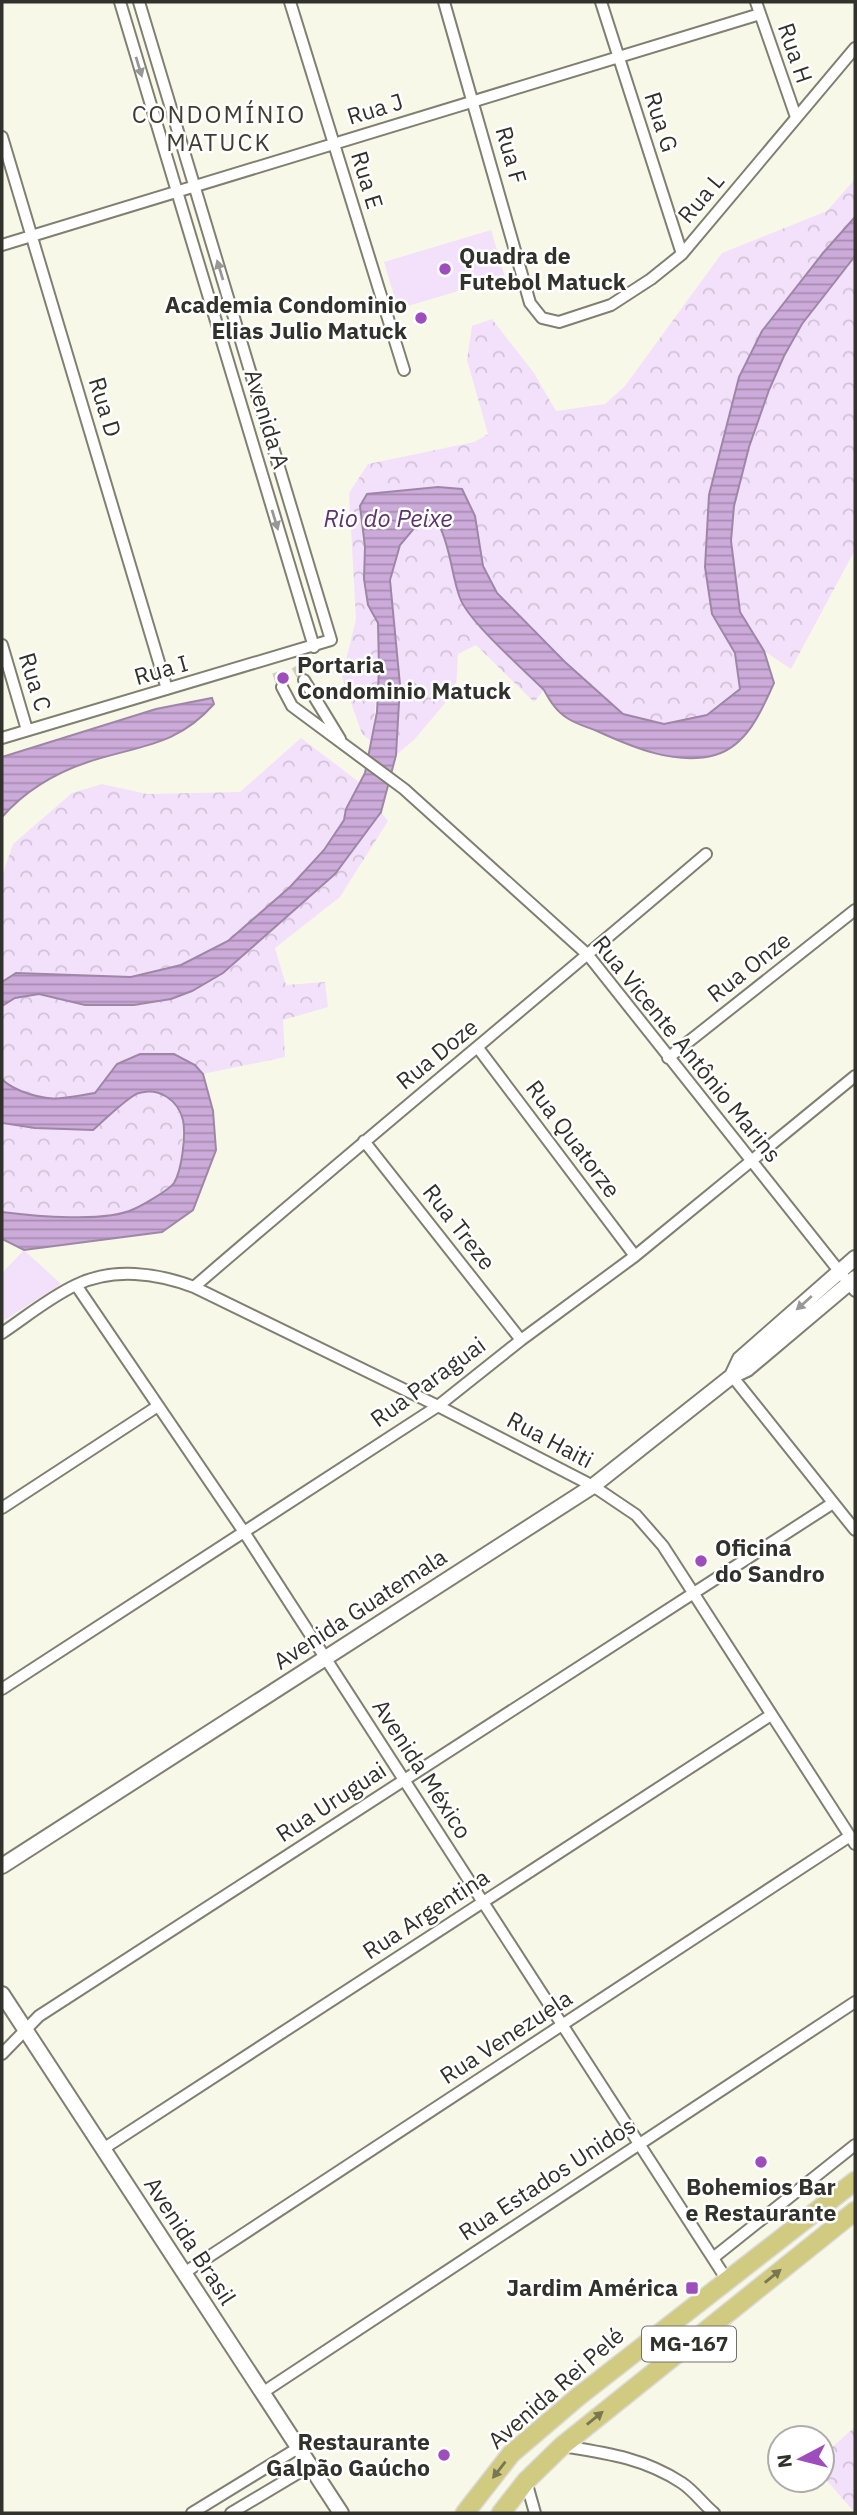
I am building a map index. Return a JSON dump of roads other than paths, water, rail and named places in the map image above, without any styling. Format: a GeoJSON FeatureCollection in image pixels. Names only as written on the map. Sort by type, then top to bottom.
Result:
{"type":"FeatureCollection","features":[{"type":"Feature","properties":{"kind":"main road","name":"Avenida Rei Pelé"},"geometry":{"type":"LineString","coordinates":[[465,2513],[511,2454],[579,2396],[855,2181]]}},
{"type":"Feature","properties":{"kind":"main road","name":"Avenida Rei Pelé"},"geometry":{"type":"LineString","coordinates":[[501,2513],[526,2481],[562,2446],[855,2210]]}},
{"type":"Feature","properties":{"kind":"street","name":"Avenida A"},"geometry":{"type":"LineString","coordinates":[[120,2],[314,647]]}},
{"type":"Feature","properties":{"kind":"street","name":"Avenida A"},"geometry":{"type":"LineString","coordinates":[[139,2],[331,640]]}},
{"type":"Feature","properties":{"kind":"street","name":"Rua E"},"geometry":{"type":"LineString","coordinates":[[290,2],[404,370]]}},
{"type":"Feature","properties":{"kind":"street","name":"Rua F"},"geometry":{"type":"LineString","coordinates":[[443,2],[474,101],[530,303],[542,318]]}},
{"type":"Feature","properties":{"kind":"street","name":"Rua G"},"geometry":{"type":"LineString","coordinates":[[601,2],[682,254]]}},
{"type":"Feature","properties":{"kind":"street","name":"Rua H"},"geometry":{"type":"LineString","coordinates":[[756,2],[796,117]]}},
{"type":"Feature","properties":{"kind":"street","name":"Rua J"},"geometry":{"type":"LineString","coordinates":[[2,245],[760,14]]}},
{"type":"Feature","properties":{"kind":"street","name":"Rua L"},"geometry":{"type":"LineString","coordinates":[[542,318],[559,322],[611,305],[651,279],[682,254],[855,48]]}},
{"type":"Feature","properties":{"kind":"street","name":"Rua D"},"geometry":{"type":"LineString","coordinates":[[2,136],[167,690]]}},
{"type":"Feature","properties":{"kind":"street"},"geometry":{"type":"LineString","coordinates":[[256,456],[274,451]]}},
{"type":"Feature","properties":{"kind":"street","name":"Rua I"},"geometry":{"type":"LineString","coordinates":[[2,738],[331,640]]}},
{"type":"Feature","properties":{"kind":"street","name":"Rua C"},"geometry":{"type":"LineString","coordinates":[[2,645],[27,730]]}},
{"type":"Feature","properties":{"kind":"street"},"geometry":{"type":"LineString","coordinates":[[289,654],[296,666]]}},
{"type":"Feature","properties":{"kind":"street"},"geometry":{"type":"LineString","coordinates":[[272,659],[277,671]]}},
{"type":"Feature","properties":{"kind":"street","name":"Rua Vicente Antônio Marins"},"geometry":{"type":"LineString","coordinates":[[304,680],[345,744]]}},
{"type":"Feature","properties":{"kind":"street","name":"Rua Vicente Antônio Marins"},"geometry":{"type":"LineString","coordinates":[[282,687],[292,706],[404,789],[587,955],[752,1163],[853,1284]]}},
{"type":"Feature","properties":{"kind":"street","name":"Rua Doze"},"geometry":{"type":"LineString","coordinates":[[194,1287],[364,1140],[478,1048],[706,854]]}},
{"type":"Feature","properties":{"kind":"street","name":"Rua Onze"},"geometry":{"type":"LineString","coordinates":[[668,1058],[855,910]]}},
{"type":"Feature","properties":{"kind":"street","name":"Rua Quatorze"},"geometry":{"type":"LineString","coordinates":[[478,1048],[635,1256]]}},
{"type":"Feature","properties":{"kind":"street","name":"Rua Paraguai"},"geometry":{"type":"LineString","coordinates":[[2,1689],[438,1406],[521,1340],[635,1256],[752,1163],[855,1076]]}},
{"type":"Feature","properties":{"kind":"street","name":"Rua Treze"},"geometry":{"type":"LineString","coordinates":[[364,1140],[521,1340]]}},
{"type":"Feature","properties":{"kind":"street"},"geometry":{"type":"LineString","coordinates":[[732,1376],[740,1359],[855,1258]]}},
{"type":"Feature","properties":{"kind":"street","name":"Rua Haiti"},"geometry":{"type":"LineString","coordinates":[[2,1333],[76,1285],[128,1273],[169,1278],[194,1287],[438,1406],[593,1486],[636,1516],[663,1546],[853,1840]]}},
{"type":"Feature","properties":{"kind":"street"},"geometry":{"type":"LineString","coordinates":[[732,1376],[747,1369],[853,1284]]}},
{"type":"Feature","properties":{"kind":"street","name":"Avenida México"},"geometry":{"type":"LineString","coordinates":[[76,1285],[244,1532],[727,2280]]}},
{"type":"Feature","properties":{"kind":"street"},"geometry":{"type":"LineString","coordinates":[[732,1376],[855,1530]]}},
{"type":"Feature","properties":{"kind":"street","name":"Avenida Guatemala"},"geometry":{"type":"LineString","coordinates":[[2,1866],[593,1486],[732,1376]]}},
{"type":"Feature","properties":{"kind":"street"},"geometry":{"type":"LineString","coordinates":[[2,1507],[158,1406]]}},
{"type":"Feature","properties":{"kind":"street","name":"Rua Uruguai"},"geometry":{"type":"LineString","coordinates":[[2,2054],[39,2017],[832,1503]]}},
{"type":"Feature","properties":{"kind":"street","name":"Rua Argentina"},"geometry":{"type":"LineString","coordinates":[[103,2149],[771,1715]]}},
{"type":"Feature","properties":{"kind":"street","name":"Rua Venezuela"},"geometry":{"type":"LineString","coordinates":[[184,2273],[562,2025],[853,1840]]}},
{"type":"Feature","properties":{"kind":"street","name":"Avenida Brasil"},"geometry":{"type":"LineString","coordinates":[[2,1994],[341,2513]]}},
{"type":"Feature","properties":{"kind":"street","name":"Rua Estados Unidos"},"geometry":{"type":"LineString","coordinates":[[262,2393],[855,2002]]}},
{"type":"Feature","properties":{"kind":"street"},"geometry":{"type":"LineString","coordinates":[[713,2258],[855,2146]]}},
{"type":"Feature","properties":{"kind":"street"},"geometry":{"type":"LineString","coordinates":[[562,2446],[643,2462],[684,2484],[714,2513]]}},
{"type":"Feature","properties":{"kind":"street"},"geometry":{"type":"LineString","coordinates":[[192,2513],[298,2448]]}},
{"type":"Feature","properties":{"kind":"street"},"geometry":{"type":"LineString","coordinates":[[231,2513],[310,2466]]}},
{"type":"Feature","properties":{"kind":"street"},"geometry":{"type":"LineString","coordinates":[[526,2481],[535,2513]]}},
{"type":"Feature","properties":{"kind":"water","name":"Rio do Peixe"},"geometry":{"type":"Polygon","coordinates":[[[855,217],[855,256],[802,324],[784,356],[749,447],[734,506],[731,541],[740,612],[764,651],[774,683],[752,726],[736,744],[715,755],[700,758],[670,756],[625,743],[563,715],[544,690],[485,632],[465,608],[457,589],[443,534],[439,525],[427,522],[416,526],[400,545],[390,580],[400,685],[396,755],[381,812],[335,874],[223,973],[192,991],[171,999],[134,1005],[85,1005],[39,994],[15,998],[2,1006],[2,982],[16,973],[131,977],[181,965],[228,941],[290,887],[324,850],[344,820],[346,809],[365,773],[377,712],[378,623],[368,605],[364,579],[365,547],[360,506],[367,494],[438,487],[462,489],[475,516],[483,566],[497,593],[565,662],[623,714],[664,724],[707,715],[740,689],[735,653],[712,614],[705,567],[709,495],[739,377],[762,331],[855,217]]]}},
{"type":"Feature","properties":{"kind":"water"},"geometry":{"type":"Polygon","coordinates":[[[212,698],[214,704],[200,718],[171,737],[64,772],[31,791],[2,817],[2,757],[156,709],[212,698]]]}},
{"type":"Feature","properties":{"kind":"water"},"geometry":{"type":"Polygon","coordinates":[[[140,1054],[174,1054],[195,1065],[203,1074],[213,1111],[216,1150],[193,1210],[162,1232],[24,1250],[2,1239],[2,1212],[69,1217],[106,1216],[134,1209],[174,1183],[183,1152],[183,1120],[177,1106],[160,1094],[146,1092],[135,1095],[93,1130],[35,1128],[2,1123],[2,1079],[16,1089],[41,1097],[58,1098],[95,1093],[117,1064],[140,1054]]]}},
{"type":"Feature","properties":{"kind":"tunnel"},"geometry":{"type":"LineString","coordinates":[[296,666],[304,680]]}},
{"type":"Feature","properties":{"kind":"tunnel"},"geometry":{"type":"LineString","coordinates":[[277,672],[282,687]]}},
{"type":"Feature","properties":{"kind":"place","name":"Quadra de Futebol Matuck"},"geometry":{"type":"Point","coordinates":[445,269]}},
{"type":"Feature","properties":{"kind":"place","name":"Academia Condominio Elias Julio Matuck"},"geometry":{"type":"Point","coordinates":[421,318]}},
{"type":"Feature","properties":{"kind":"place","name":"Portaria Condominio Matuck"},"geometry":{"type":"Point","coordinates":[283,678]}},
{"type":"Feature","properties":{"kind":"place","name":"Oficina do Sandro"},"geometry":{"type":"Point","coordinates":[701,1561]}},
{"type":"Feature","properties":{"kind":"place","name":"Bohemios Bar e Restaurante"},"geometry":{"type":"Point","coordinates":[761,2162]}},
{"type":"Feature","properties":{"kind":"place","name":"Jardim América"},"geometry":{"type":"Point","coordinates":[692,2288]}},
{"type":"Feature","properties":{"kind":"place","name":"Restaurante Galpão Gaúcho"},"geometry":{"type":"Point","coordinates":[444,2455]}},
{"type":"Feature","properties":{"kind":"district","name":"CONDOMÍNIO MATUCK"},"geometry":{"type":"Point","coordinates":[219,129]}}]}
